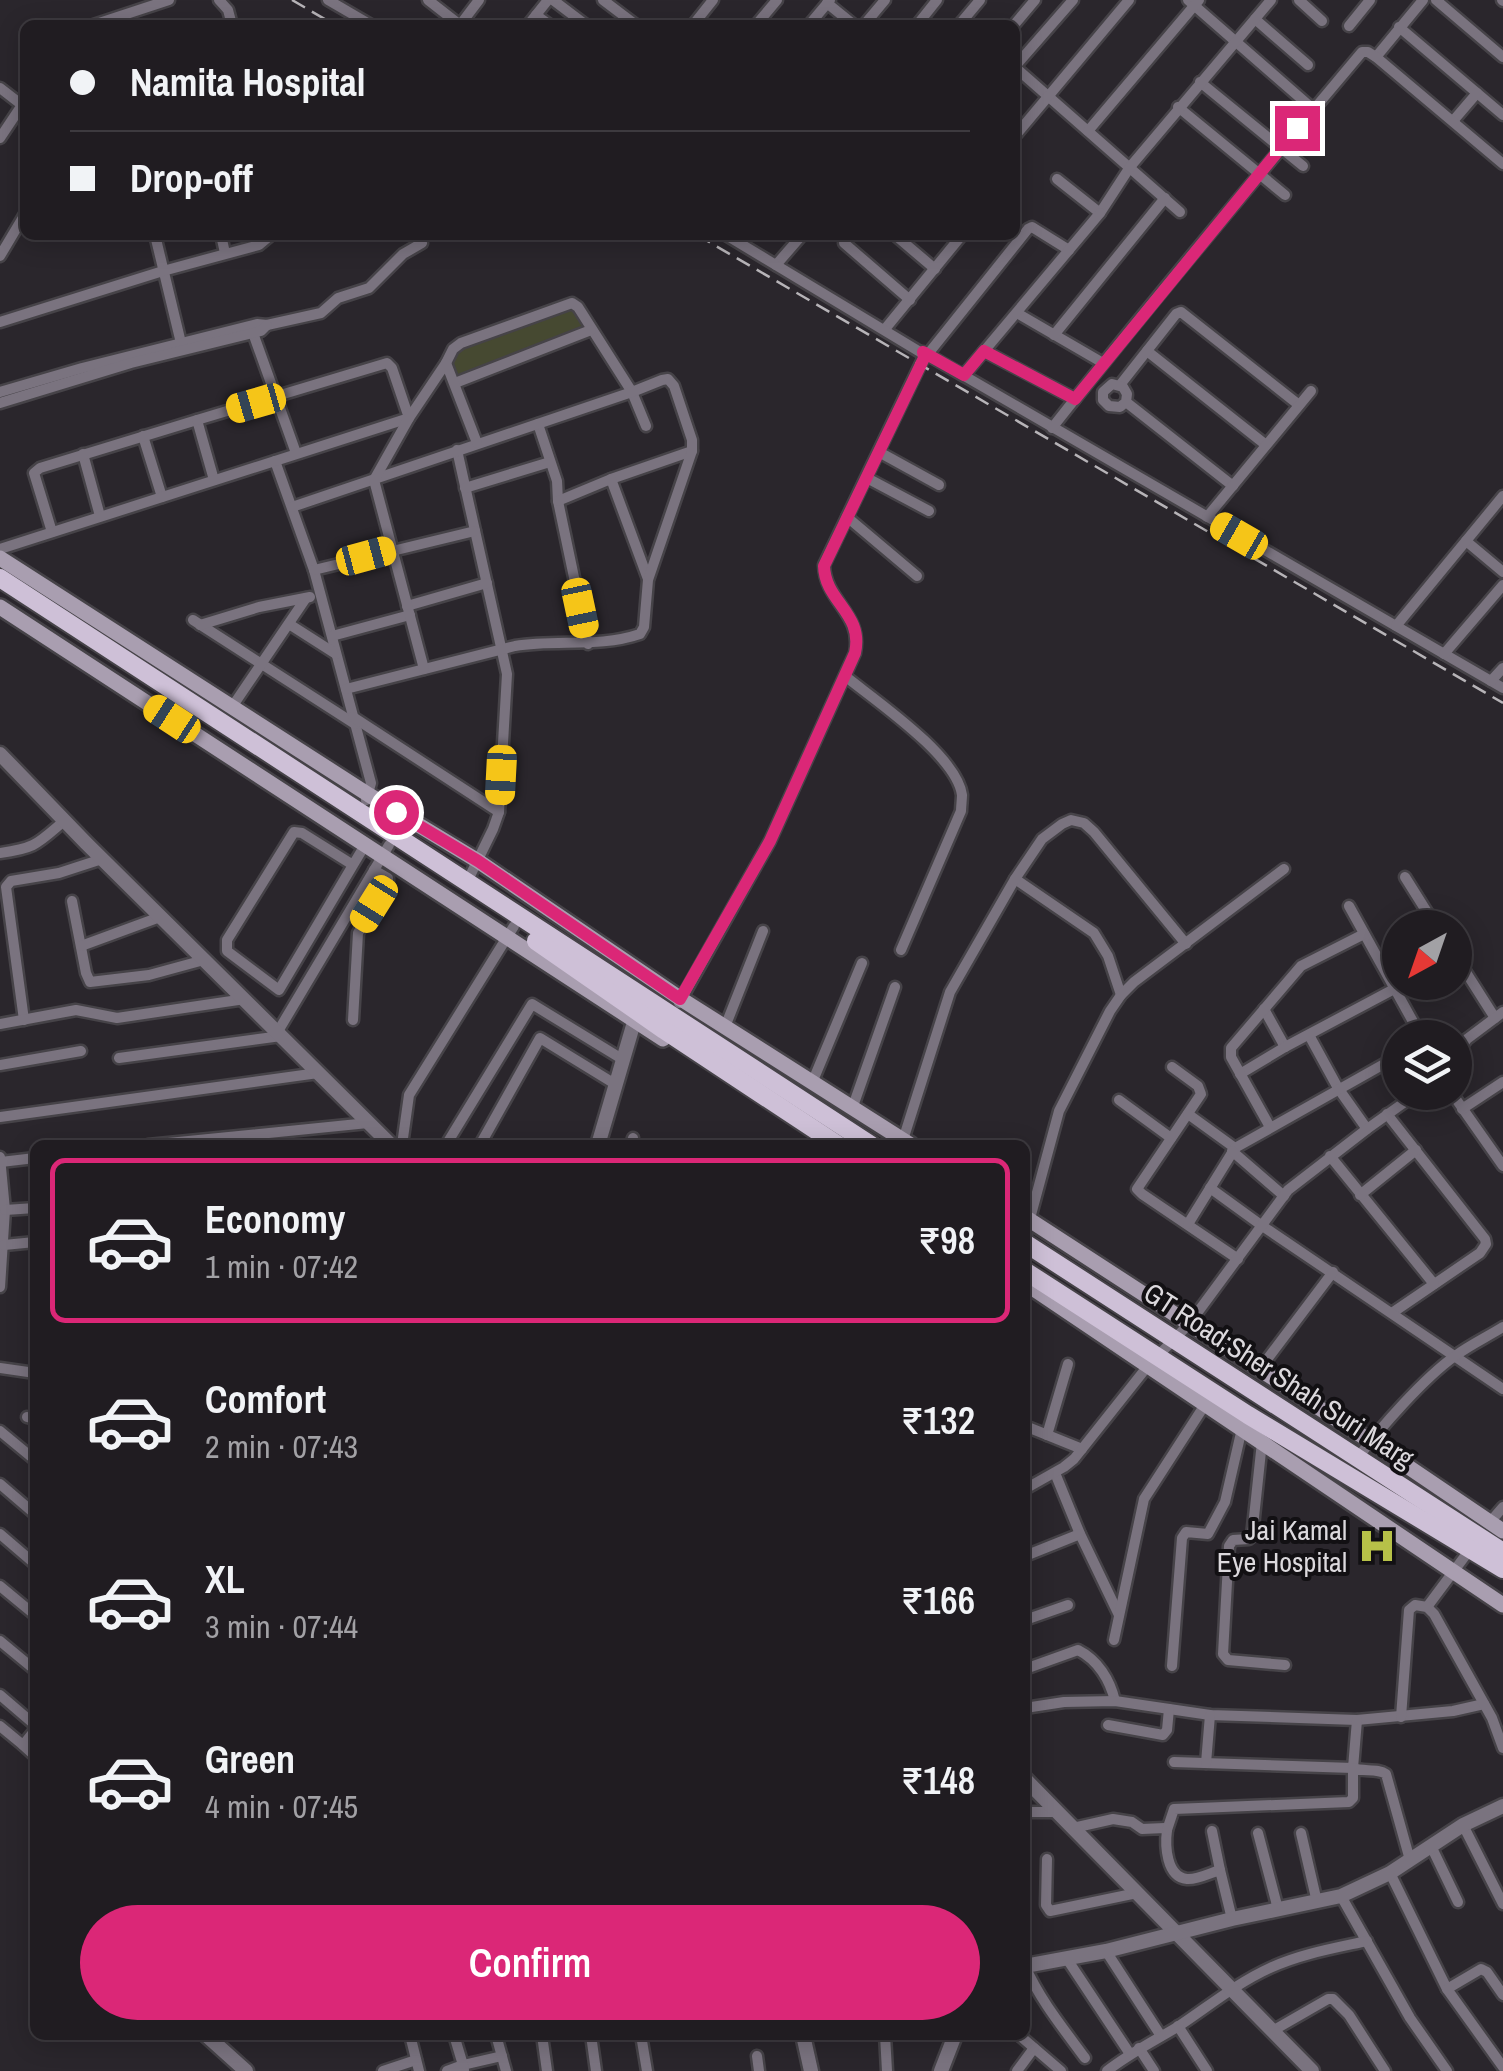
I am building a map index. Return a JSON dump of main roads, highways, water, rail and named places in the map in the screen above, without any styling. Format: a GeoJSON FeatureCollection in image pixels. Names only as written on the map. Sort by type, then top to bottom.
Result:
{"type":"FeatureCollection","features":[{"type":"Feature","properties":{"kind":"main road"},"geometry":{"type":"LineString","coordinates":[[0,558],[478,861],[826,1140]]}},
{"type":"Feature","properties":{"kind":"main road"},"geometry":{"type":"LineString","coordinates":[[0,578],[466,882],[639,1010],[825,1140]]}},
{"type":"Feature","properties":{"kind":"main road"},"geometry":{"type":"LineString","coordinates":[[0,592],[382,857],[639,1010],[725,1027],[902,1140]]}},
{"type":"Feature","properties":{"kind":"main road"},"geometry":{"type":"LineString","coordinates":[[0,608],[382,857]]}},
{"type":"Feature","properties":{"kind":"main road"},"geometry":{"type":"LineString","coordinates":[[672,1015],[863,1140]]}},
{"type":"Feature","properties":{"kind":"main road"},"geometry":{"type":"LineString","coordinates":[[1030,1219],[1496,1526]]}},
{"type":"Feature","properties":{"kind":"main road","name":"GT Road;Sher Shah Suri Marg"},"geometry":{"type":"LineString","coordinates":[[1030,1243],[1503,1552]]}},
{"type":"Feature","properties":{"kind":"main road","name":"GT Road;Sher Shah Suri Marg"},"geometry":{"type":"LineString","coordinates":[[1030,1275],[1244,1421],[1503,1568]]}},
{"type":"Feature","properties":{"kind":"main road"},"geometry":{"type":"LineString","coordinates":[[1030,1286],[1152,1361]]}},
{"type":"Feature","properties":{"kind":"main road"},"geometry":{"type":"LineString","coordinates":[[1244,1421],[1262,1442],[1503,1606]]}},
{"type":"Feature","properties":{"kind":"railway"},"geometry":{"type":"LineString","coordinates":[[292,0],[326,20]]}},
{"type":"Feature","properties":{"kind":"railway"},"geometry":{"type":"LineString","coordinates":[[706,240],[1503,703]]}},
{"type":"Feature","properties":{"kind":"place","name":"Jai Kamal Eye Hospital"},"geometry":{"type":"Point","coordinates":[1377,1546]}}]}
